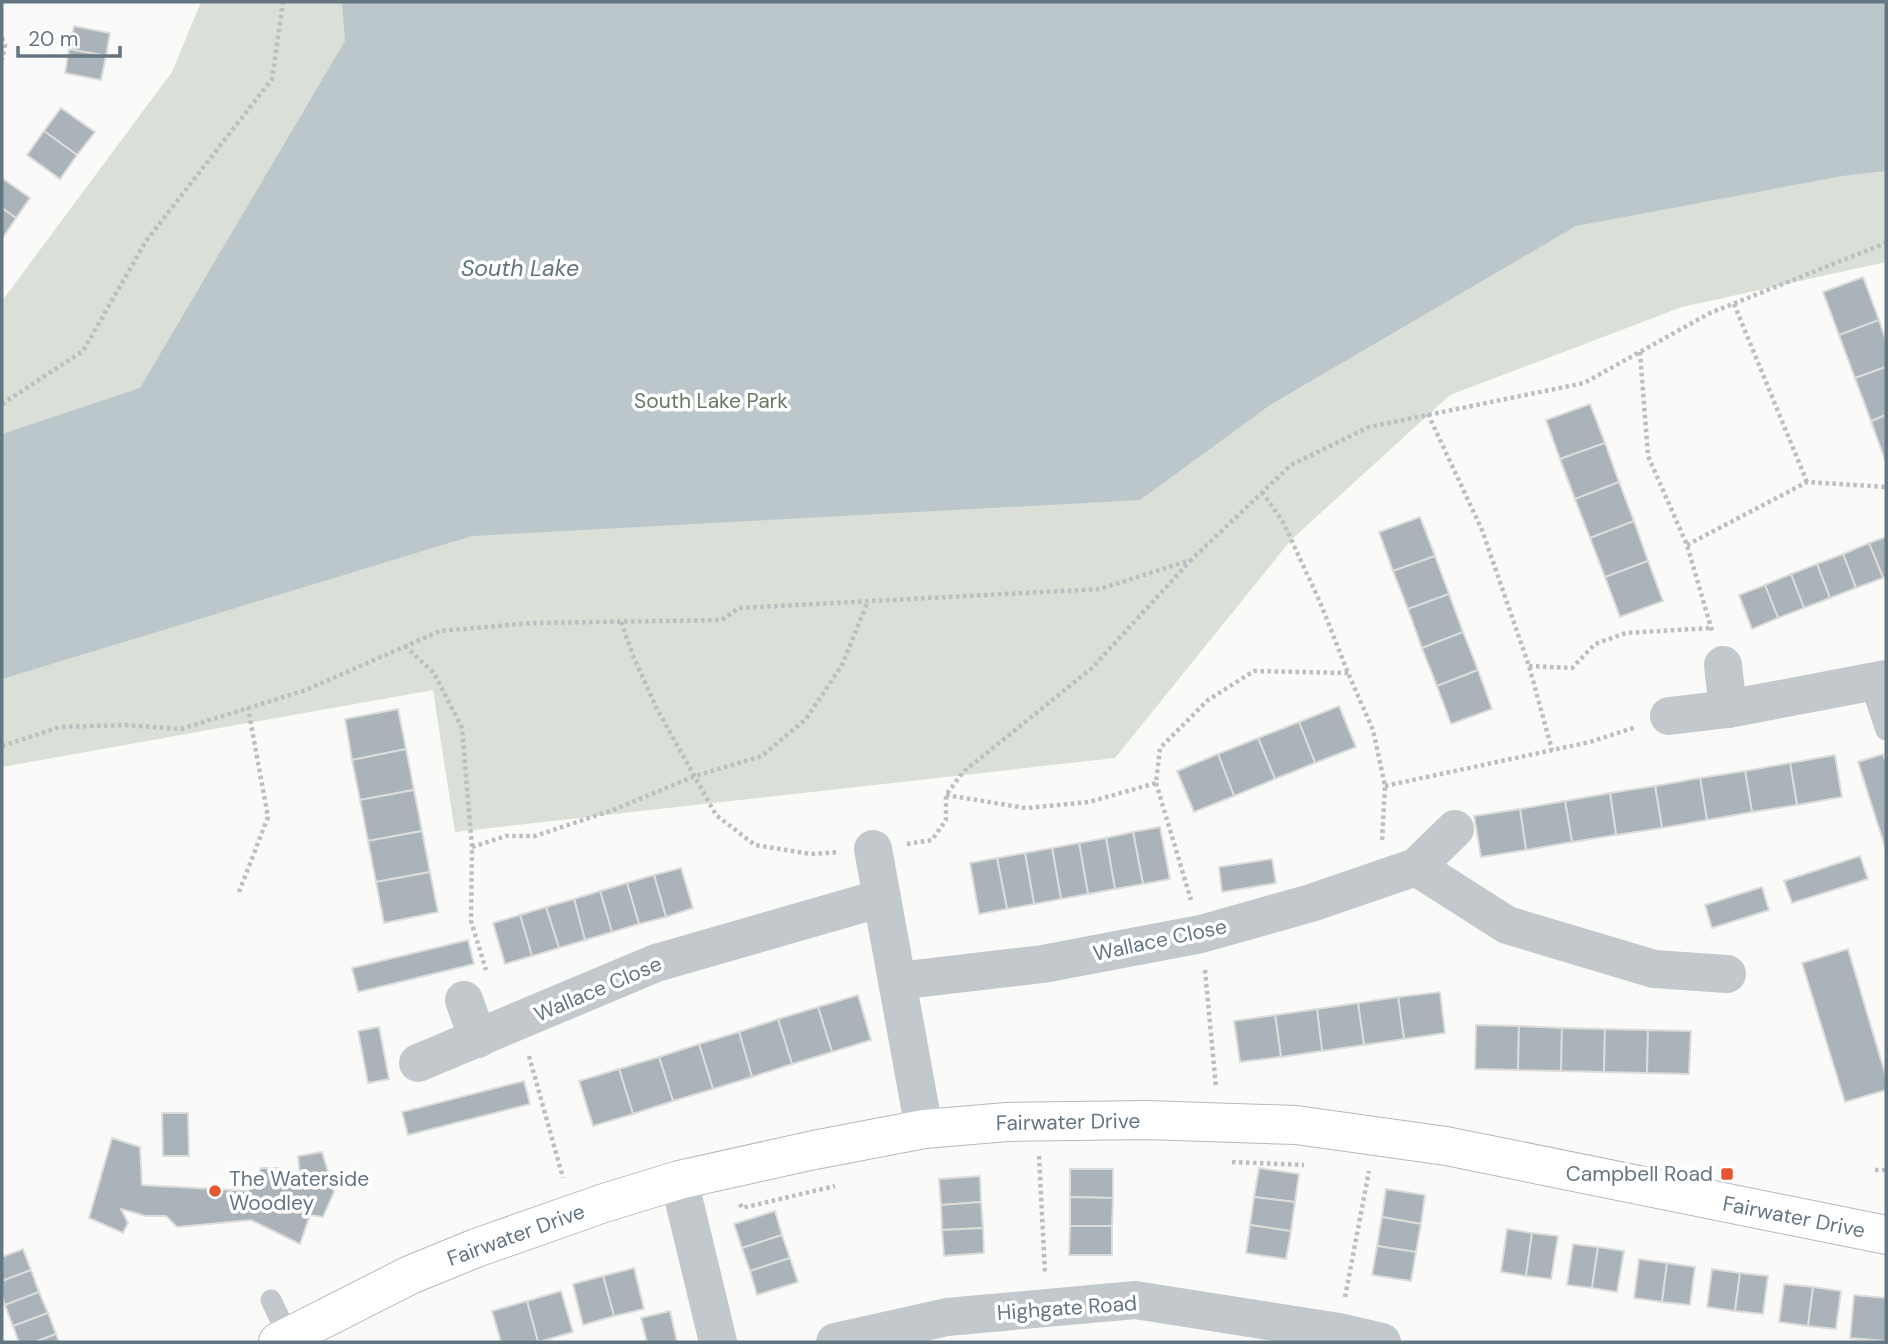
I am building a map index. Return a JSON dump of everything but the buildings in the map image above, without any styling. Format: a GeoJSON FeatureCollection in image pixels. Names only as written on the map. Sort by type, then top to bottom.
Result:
{"type":"FeatureCollection","features":[{"type":"Feature","properties":{"kind":"street"},"geometry":{"type":"LineString","coordinates":[[1723,665],[1728,709]]}},
{"type":"Feature","properties":{"kind":"street"},"geometry":{"type":"LineString","coordinates":[[1669,716],[1728,709],[1877,679]]}},
{"type":"Feature","properties":{"kind":"street","name":"Wallace Close"},"geometry":{"type":"LineString","coordinates":[[897,981],[1043,964],[1201,934],[1311,903],[1416,867],[1455,829]]}},
{"type":"Feature","properties":{"kind":"street"},"geometry":{"type":"LineString","coordinates":[[873,849],[924,1129]]}},
{"type":"Feature","properties":{"kind":"street"},"geometry":{"type":"LineString","coordinates":[[1416,867],[1507,925],[1654,970],[1727,974]]}},
{"type":"Feature","properties":{"kind":"street","name":"Wallace Close"},"geometry":{"type":"LineString","coordinates":[[418,1063],[656,963],[882,898]]}},
{"type":"Feature","properties":{"kind":"street"},"geometry":{"type":"LineString","coordinates":[[475,986],[478,1039]]}},
{"type":"Feature","properties":{"kind":"street","name":"Fairwater Drive"},"geometry":{"type":"LineString","coordinates":[[283,1339],[410,1275],[476,1248],[679,1180],[924,1129],[1058,1120],[1296,1125],[1446,1146],[1886,1235]]}},
{"type":"Feature","properties":{"kind":"street"},"geometry":{"type":"LineString","coordinates":[[679,1180],[718,1342]]}},
{"type":"Feature","properties":{"kind":"street","name":"Highgate Road"},"geometry":{"type":"LineString","coordinates":[[835,1342],[947,1317],[1135,1300],[1339,1332],[1382,1342]]}},
{"type":"Feature","properties":{"kind":"lane"},"geometry":{"type":"LineString","coordinates":[[1877,679],[1886,730]]}},
{"type":"Feature","properties":{"kind":"lane"},"geometry":{"type":"LineString","coordinates":[[271,1300],[283,1339]]}},
{"type":"Feature","properties":{"kind":"path"},"geometry":{"type":"LineString","coordinates":[[2,404],[83,351],[146,241],[272,79],[283,2]]}},
{"type":"Feature","properties":{"kind":"path"},"geometry":{"type":"LineString","coordinates":[[2,38],[5,45],[2,60]]}},
{"type":"Feature","properties":{"kind":"path"},"geometry":{"type":"LineString","coordinates":[[621,622],[657,709],[716,815],[755,845],[811,854],[873,849],[932,840],[946,820],[946,795],[963,772],[1093,668],[1191,559],[1291,465],[1369,427],[1584,383],[1710,313],[1886,243]]}},
{"type":"Feature","properties":{"kind":"path"},"geometry":{"type":"LineString","coordinates":[[1734,304],[1807,482]]}},
{"type":"Feature","properties":{"kind":"path"},"geometry":{"type":"LineString","coordinates":[[1640,352],[1648,456],[1687,545],[1723,665]]}},
{"type":"Feature","properties":{"kind":"path"},"geometry":{"type":"LineString","coordinates":[[1428,414],[1482,530],[1530,666],[1552,750]]}},
{"type":"Feature","properties":{"kind":"path"},"geometry":{"type":"LineString","coordinates":[[1687,545],[1807,482],[1886,486]]}},
{"type":"Feature","properties":{"kind":"path"},"geometry":{"type":"LineString","coordinates":[[1262,492],[1289,534],[1373,730],[1385,786],[1379,881]]}},
{"type":"Feature","properties":{"kind":"path"},"geometry":{"type":"LineString","coordinates":[[2,746],[60,727],[125,725],[181,729],[306,690],[440,631],[532,623],[722,620],[739,608],[1100,589],[1191,559]]}},
{"type":"Feature","properties":{"kind":"path"},"geometry":{"type":"LineString","coordinates":[[472,847],[506,836],[535,836],[613,810],[695,775],[762,756],[806,719],[842,665],[868,601]]}},
{"type":"Feature","properties":{"kind":"path"},"geometry":{"type":"LineString","coordinates":[[1530,666],[1572,668],[1595,643],[1626,633],[1710,628]]}},
{"type":"Feature","properties":{"kind":"path"},"geometry":{"type":"LineString","coordinates":[[405,646],[434,673],[462,728],[472,847],[471,920],[475,986]]}},
{"type":"Feature","properties":{"kind":"path"},"geometry":{"type":"LineString","coordinates":[[1216,1095],[1201,934],[1156,783],[1160,748],[1208,700],[1254,671],[1348,673]]}},
{"type":"Feature","properties":{"kind":"path"},"geometry":{"type":"LineString","coordinates":[[239,892],[268,817],[248,708]]}},
{"type":"Feature","properties":{"kind":"path"},"geometry":{"type":"LineString","coordinates":[[1385,786],[1590,742],[1669,716]]}},
{"type":"Feature","properties":{"kind":"path"},"geometry":{"type":"LineString","coordinates":[[946,795],[1026,808],[1089,802],[1156,783]]}},
{"type":"Feature","properties":{"kind":"path"},"geometry":{"type":"LineString","coordinates":[[520,1022],[563,1178]]}},
{"type":"Feature","properties":{"kind":"path"},"geometry":{"type":"LineString","coordinates":[[1025,1155],[1039,1154],[1047,1308]]}},
{"type":"Feature","properties":{"kind":"path"},"geometry":{"type":"LineString","coordinates":[[1232,1162],[1314,1166]]}},
{"type":"Feature","properties":{"kind":"path"},"geometry":{"type":"LineString","coordinates":[[1339,1332],[1369,1168]]}},
{"type":"Feature","properties":{"kind":"path"},"geometry":{"type":"LineString","coordinates":[[1875,1170],[1886,1170]]}},
{"type":"Feature","properties":{"kind":"path"},"geometry":{"type":"LineString","coordinates":[[736,1199],[743,1208],[836,1186]]}},
{"type":"Feature","properties":{"kind":"green space","name":"South Lake"},"geometry":{"type":"Polygon","coordinates":[[[201,2],[1886,2],[1886,262],[1682,307],[1450,395],[1291,540],[1115,758],[455,832],[433,690],[2,767],[2,301],[172,72],[201,2]]]}},
{"type":"Feature","properties":{"kind":"water","name":"South Lake"},"geometry":{"type":"Polygon","coordinates":[[[342,2],[1886,2],[1886,171],[1842,176],[1576,226],[1270,405],[1140,500],[472,536],[2,679],[2,434],[140,388],[345,41],[342,2]]]}},
{"type":"Feature","properties":{"kind":"place","name":"Campbell Road"},"geometry":{"type":"Point","coordinates":[1727,1174]}},
{"type":"Feature","properties":{"kind":"place","name":"The Waterside Woodley"},"geometry":{"type":"Point","coordinates":[215,1191]}},
{"type":"Feature","properties":{"kind":"park label","name":"South Lake Park"},"geometry":{"type":"Point","coordinates":[711,401]}}]}
